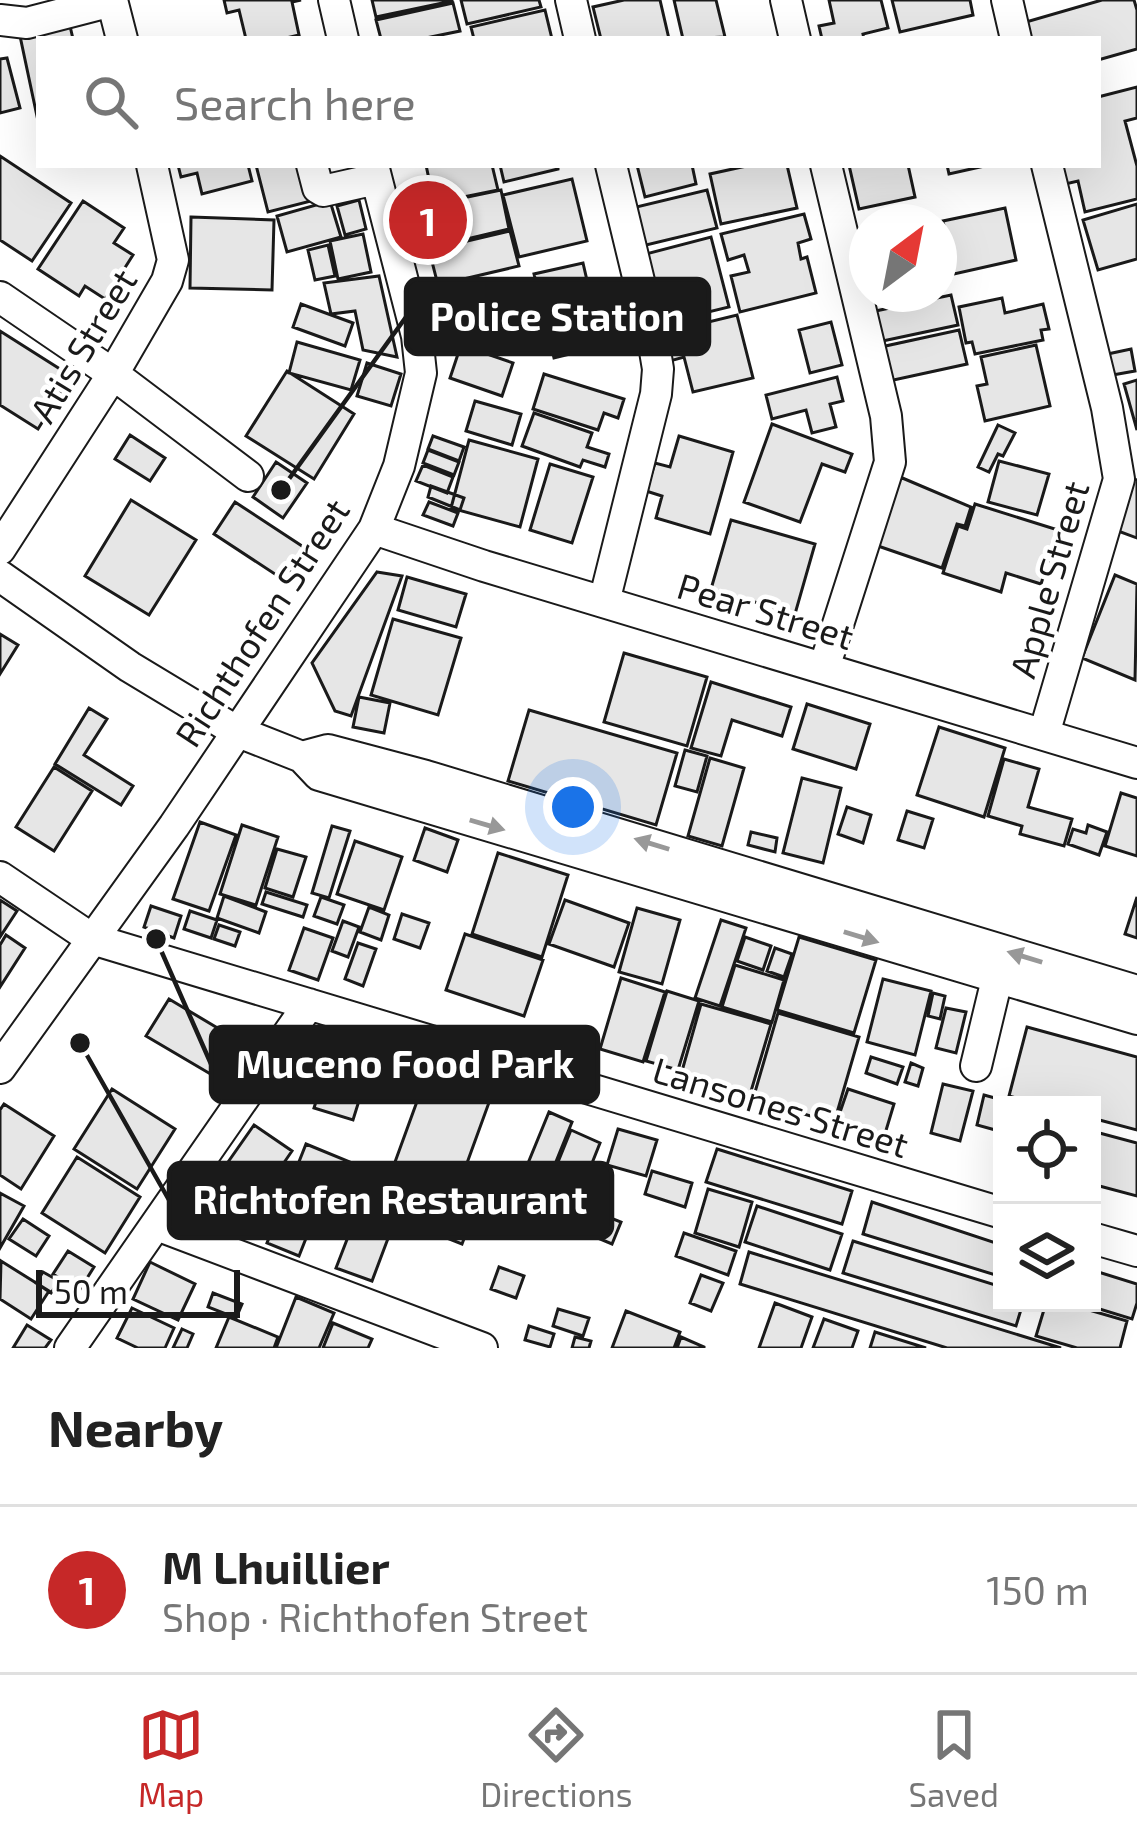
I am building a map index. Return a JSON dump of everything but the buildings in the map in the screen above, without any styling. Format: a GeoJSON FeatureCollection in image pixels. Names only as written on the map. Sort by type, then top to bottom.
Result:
{"type":"FeatureCollection","features":[{"type":"Feature","properties":{"kind":"street"},"geometry":{"type":"LineString","coordinates":[[0,20],[27,23],[112,0],[121,36]]}},
{"type":"Feature","properties":{"kind":"street"},"geometry":{"type":"LineString","coordinates":[[334,0],[342,36]]}},
{"type":"Feature","properties":{"kind":"street"},"geometry":{"type":"LineString","coordinates":[[571,0],[579,36]]}},
{"type":"Feature","properties":{"kind":"street"},"geometry":{"type":"LineString","coordinates":[[786,0],[794,36]]}},
{"type":"Feature","properties":{"kind":"street"},"geometry":{"type":"LineString","coordinates":[[1007,0],[1015,36]]}},
{"type":"Feature","properties":{"kind":"street","name":"Atis Street"},"geometry":{"type":"LineString","coordinates":[[0,549],[167,281],[172,260],[153,168]]}},
{"type":"Feature","properties":{"kind":"street"},"geometry":{"type":"LineString","coordinates":[[313,168],[323,191],[374,172]]}},
{"type":"Feature","properties":{"kind":"street"},"geometry":{"type":"LineString","coordinates":[[604,602],[658,370],[612,168]]}},
{"type":"Feature","properties":{"kind":"street"},"geometry":{"type":"LineString","coordinates":[[824,668],[890,462],[886,416],[827,168]]}},
{"type":"Feature","properties":{"kind":"street","name":"Apple Street"},"geometry":{"type":"LineString","coordinates":[[1044,734],[1119,479],[1107,408],[1048,168]]}},
{"type":"Feature","properties":{"kind":"street","name":"Richthofen Street"},"geometry":{"type":"LineString","coordinates":[[0,1068],[174,826],[374,529],[399,466],[422,373],[417,336],[374,172]]}},
{"type":"Feature","properties":{"kind":"street"},"geometry":{"type":"LineString","coordinates":[[0,297],[113,374],[248,476]]}},
{"type":"Feature","properties":{"kind":"street","name":"Pear Street"},"geometry":{"type":"LineString","coordinates":[[374,529],[1137,763]]}},
{"type":"Feature","properties":{"kind":"street"},"geometry":{"type":"LineString","coordinates":[[0,576],[130,667],[236,731],[302,757],[319,775],[448,798],[1095,992],[1137,1019]]}},
{"type":"Feature","properties":{"kind":"street","name":"Lansones Street"},"geometry":{"type":"LineString","coordinates":[[0,877],[92,939],[993,1210]]}},
{"type":"Feature","properties":{"kind":"street"},"geometry":{"type":"LineString","coordinates":[[915,939],[997,979],[1095,992],[1137,991]]}},
{"type":"Feature","properties":{"kind":"street"},"geometry":{"type":"LineString","coordinates":[[976,1066],[997,979]]}},
{"type":"Feature","properties":{"kind":"street"},"geometry":{"type":"LineString","coordinates":[[70,1348],[308,1004]]}},
{"type":"Feature","properties":{"kind":"street"},"geometry":{"type":"LineString","coordinates":[[157,1225],[482,1348]]}},
{"type":"Feature","properties":{"kind":"street"},"geometry":{"type":"LineString","coordinates":[[1101,1241],[1137,1251]]}},
{"type":"Feature","properties":{"kind":"place","name":"M Lhuillier"},"geometry":{"type":"Point","coordinates":[428,220]}},
{"type":"Feature","properties":{"kind":"place","name":"Police Station"},"geometry":{"type":"Point","coordinates":[281,490]}},
{"type":"Feature","properties":{"kind":"place","name":"Muceno Food Park"},"geometry":{"type":"Point","coordinates":[156,939]}},
{"type":"Feature","properties":{"kind":"place","name":"Richtofen Restaurant"},"geometry":{"type":"Point","coordinates":[80,1043]}}]}
